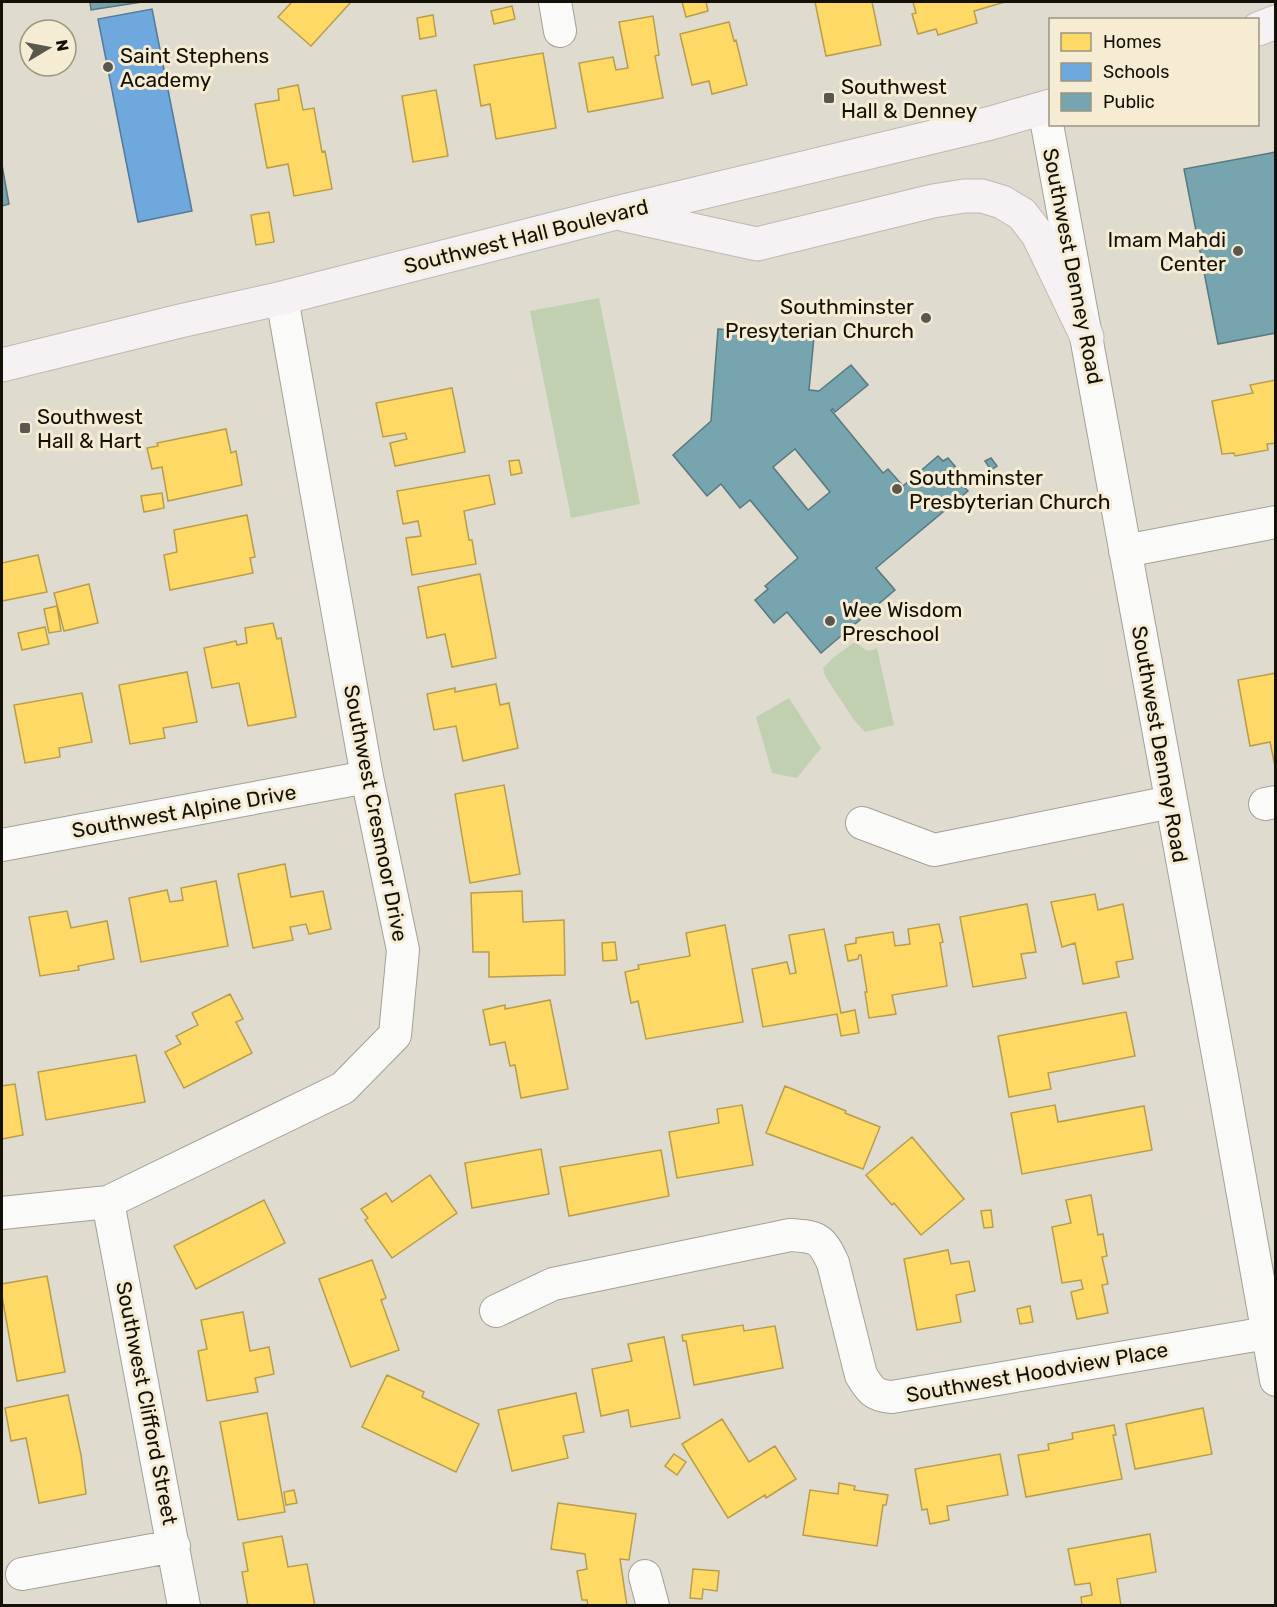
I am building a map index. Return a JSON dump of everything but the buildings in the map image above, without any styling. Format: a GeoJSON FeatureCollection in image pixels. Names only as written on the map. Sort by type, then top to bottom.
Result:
{"type":"FeatureCollection","features":[{"type":"Feature","properties":{"kind":"main road"},"geometry":{"type":"LineString","coordinates":[[1259,28],[1275,22]]}},
{"type":"Feature","properties":{"kind":"main road","name":"Southwest Hall Boulevard"},"geometry":{"type":"LineString","coordinates":[[2,365],[282,298],[1047,107]]}},
{"type":"Feature","properties":{"kind":"main road"},"geometry":{"type":"LineString","coordinates":[[616,213],[757,244],[933,201],[964,196],[982,196],[1002,201],[1022,214],[1038,235],[1087,338]]}},
{"type":"Feature","properties":{"kind":"street","name":"Southwest Denney Road"},"geometry":{"type":"LineString","coordinates":[[1047,107],[1049,123]]}},
{"type":"Feature","properties":{"kind":"street","name":"Southwest Denney Road"},"geometry":{"type":"LineString","coordinates":[[1049,126],[1055,172],[1225,1093],[1275,1380]]}},
{"type":"Feature","properties":{"kind":"street","name":"Southwest Cresmoor Drive"},"geometry":{"type":"LineString","coordinates":[[2,1213],[108,1202],[343,1088],[395,1035],[403,950],[367,777],[282,298]]}},
{"type":"Feature","properties":{"kind":"street"},"geometry":{"type":"LineString","coordinates":[[1125,551],[1275,522]]}},
{"type":"Feature","properties":{"kind":"street","name":"Southwest Alpine Drive"},"geometry":{"type":"LineString","coordinates":[[2,845],[367,777]]}},
{"type":"Feature","properties":{"kind":"street"},"geometry":{"type":"LineString","coordinates":[[862,823],[934,850],[1171,802]]}},
{"type":"Feature","properties":{"kind":"street","name":"Southwest Clifford Street"},"geometry":{"type":"LineString","coordinates":[[108,1202],[184,1605]]}},
{"type":"Feature","properties":{"kind":"street","name":"Southwest Hoodview Place"},"geometry":{"type":"LineString","coordinates":[[496,1311],[553,1284],[790,1235],[813,1237],[826,1246],[833,1263],[861,1375],[870,1389],[881,1396],[892,1397],[1267,1333]]}},
{"type":"Feature","properties":{"kind":"street"},"geometry":{"type":"LineString","coordinates":[[22,1574],[174,1546]]}},
{"type":"Feature","properties":{"kind":"street"},"geometry":{"type":"LineString","coordinates":[[645,1576],[653,1605]]}},
{"type":"Feature","properties":{"kind":"green space"},"geometry":{"type":"Polygon","coordinates":[[[599,298],[640,504],[571,518],[530,311],[599,298]]]}},
{"type":"Feature","properties":{"kind":"green space"},"geometry":{"type":"Polygon","coordinates":[[[855,642],[868,650],[877,648],[894,725],[865,732],[854,720],[825,676],[823,668],[855,642]]]}},
{"type":"Feature","properties":{"kind":"green space"},"geometry":{"type":"Polygon","coordinates":[[[789,698],[821,748],[797,778],[772,773],[756,717],[789,698]]]}},
{"type":"Feature","properties":{"kind":"place","name":"Saint Stephens Academy"},"geometry":{"type":"Point","coordinates":[108,67]}},
{"type":"Feature","properties":{"kind":"place","name":"Southwest Hall & Denney"},"geometry":{"type":"Point","coordinates":[829,98]}},
{"type":"Feature","properties":{"kind":"place","name":"Imam Mahdi Center"},"geometry":{"type":"Point","coordinates":[1238,251]}},
{"type":"Feature","properties":{"kind":"place","name":"Southminster Presyterian Church"},"geometry":{"type":"Point","coordinates":[926,318]}},
{"type":"Feature","properties":{"kind":"place","name":"Southwest Hall & Hart"},"geometry":{"type":"Point","coordinates":[25,428]}},
{"type":"Feature","properties":{"kind":"place","name":"Southminster Presbyterian Church"},"geometry":{"type":"Point","coordinates":[897,489]}},
{"type":"Feature","properties":{"kind":"place","name":"Wee Wisdom Preschool"},"geometry":{"type":"Point","coordinates":[830,621]}}]}
